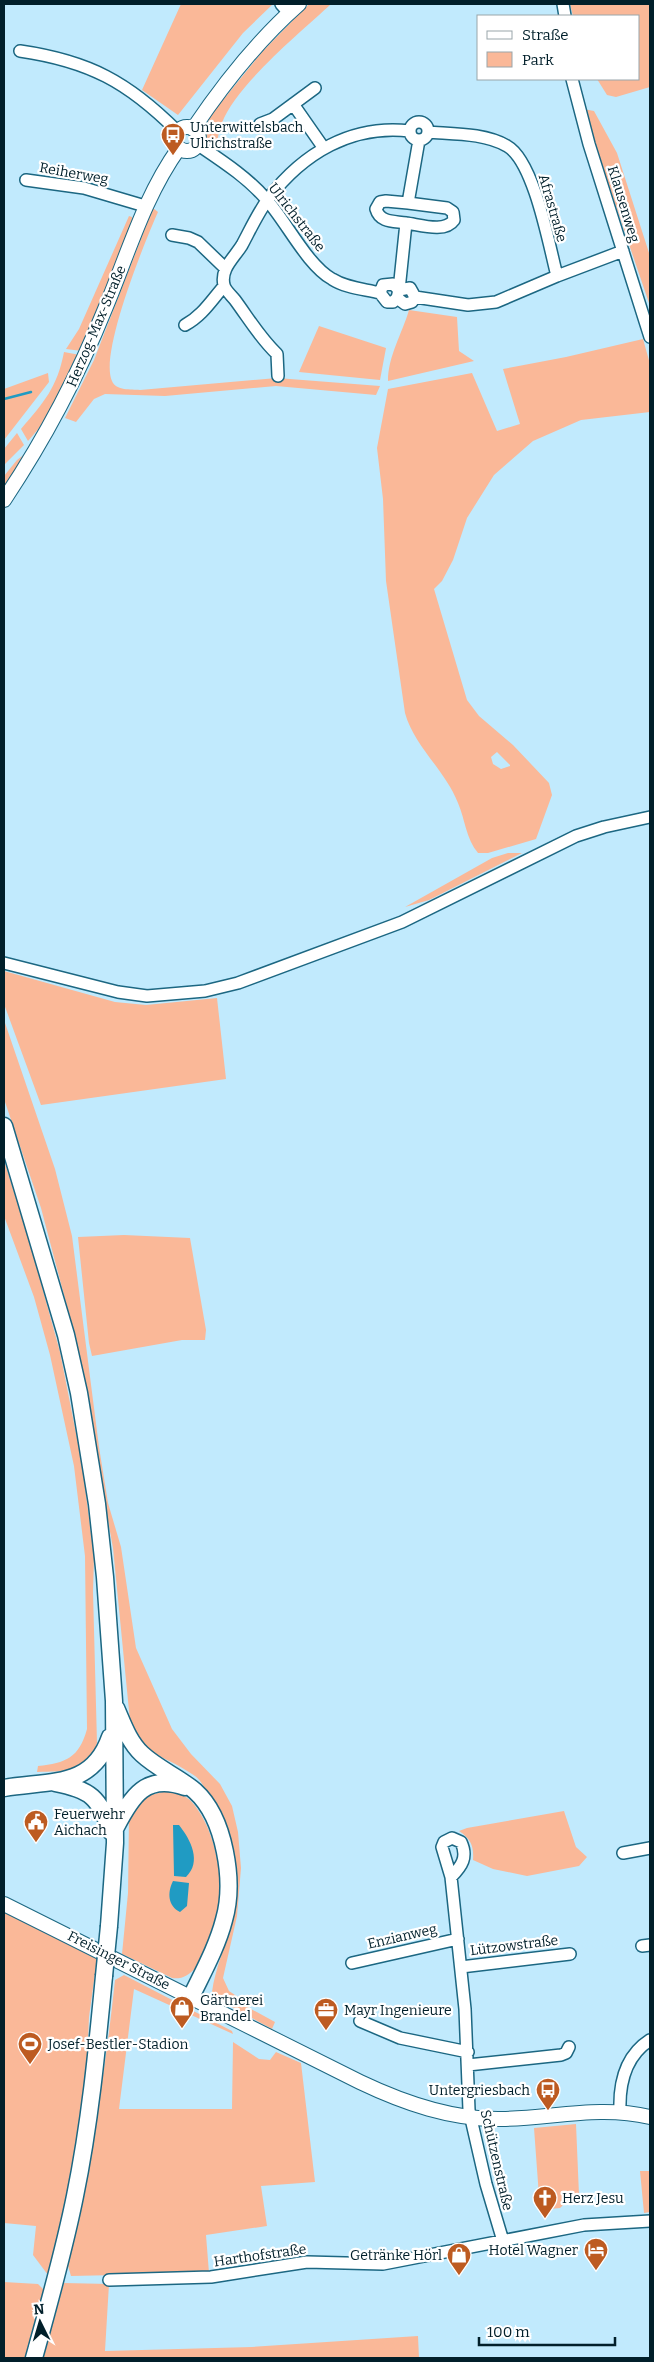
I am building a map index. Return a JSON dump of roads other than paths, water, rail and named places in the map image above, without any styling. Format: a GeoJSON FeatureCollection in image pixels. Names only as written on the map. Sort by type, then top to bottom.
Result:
{"type":"FeatureCollection","features":[{"type":"Feature","properties":{"kind":"highway"},"geometry":{"type":"LineString","coordinates":[[4,1126],[66,1335],[79,1393],[97,1504],[105,1577],[114,1701],[115,1836],[109,1926],[95,2067],[76,2194],[52,2296],[34,2358]]}},
{"type":"Feature","properties":{"kind":"highway"},"geometry":{"type":"LineString","coordinates":[[114,1701],[136,1747],[151,1761],[177,1776],[196,1792],[213,1815],[222,1839],[227,1872],[227,1905],[216,1947],[191,1997]]}},
{"type":"Feature","properties":{"kind":"highway"},"geometry":{"type":"LineString","coordinates":[[4,1788],[77,1776],[92,1768],[103,1756],[114,1726]]}},
{"type":"Feature","properties":{"kind":"highway"},"geometry":{"type":"LineString","coordinates":[[49,1782],[82,1790],[94,1797],[103,1810],[115,1836]]}},
{"type":"Feature","properties":{"kind":"highway"},"geometry":{"type":"LineString","coordinates":[[115,1836],[130,1800],[150,1785],[170,1783],[196,1792]]}},
{"type":"Feature","properties":{"kind":"main road"},"geometry":{"type":"LineString","coordinates":[[193,128],[220,88],[290,7]]}},
{"type":"Feature","properties":{"kind":"main road"},"geometry":{"type":"LineString","coordinates":[[184,127],[193,128],[199,137],[197,144],[188,150],[179,148],[175,139],[177,131],[184,127]]}},
{"type":"Feature","properties":{"kind":"main road","name":"Herzog-Max-Straße"},"geometry":{"type":"LineString","coordinates":[[4,500],[63,403],[105,310],[145,206],[179,148]]}},
{"type":"Feature","properties":{"kind":"main road","name":"Freisinger Straße"},"geometry":{"type":"LineString","coordinates":[[4,1904],[313,2059],[408,2103],[470,2117],[504,2119],[580,2112],[620,2112],[650,2117]]}},
{"type":"Feature","properties":{"kind":"street"},"geometry":{"type":"LineString","coordinates":[[20,51],[54,56],[82,64],[103,74],[143,100],[177,131]]}},
{"type":"Feature","properties":{"kind":"street","name":"Klausenweg"},"geometry":{"type":"LineString","coordinates":[[572,80],[589,144],[650,336]]}},
{"type":"Feature","properties":{"kind":"street"},"geometry":{"type":"LineString","coordinates":[[260,124],[273,119],[315,88]]}},
{"type":"Feature","properties":{"kind":"street"},"geometry":{"type":"LineString","coordinates":[[293,104],[323,147]]}},
{"type":"Feature","properties":{"kind":"street","name":"Afrastraße"},"geometry":{"type":"LineString","coordinates":[[225,268],[236,256],[267,200],[297,167],[323,147],[367,131],[391,128],[410,131],[416,124],[420,123],[424,124],[428,132],[493,140],[508,146],[518,154],[531,179],[557,276]]}},
{"type":"Feature","properties":{"kind":"street"},"geometry":{"type":"LineString","coordinates":[[410,131],[411,135],[419,140]]}},
{"type":"Feature","properties":{"kind":"street"},"geometry":{"type":"LineString","coordinates":[[419,140],[423,139],[428,132]]}},
{"type":"Feature","properties":{"kind":"street"},"geometry":{"type":"LineString","coordinates":[[408,203],[419,140]]}},
{"type":"Feature","properties":{"kind":"street","name":"Ulrichstraße"},"geometry":{"type":"LineString","coordinates":[[197,144],[251,183],[267,200],[319,269],[331,279],[348,286],[380,293],[387,302],[393,302],[398,294],[405,304],[412,302],[415,297],[468,305],[496,302],[623,251]]}},
{"type":"Feature","properties":{"kind":"street","name":"Reiherweg"},"geometry":{"type":"LineString","coordinates":[[26,180],[84,188],[145,206]]}},
{"type":"Feature","properties":{"kind":"street"},"geometry":{"type":"LineString","coordinates":[[380,202],[408,203],[447,208],[453,212],[454,220],[450,226],[444,228],[384,220],[378,216],[376,209],[380,202]]}},
{"type":"Feature","properties":{"kind":"street"},"geometry":{"type":"LineString","coordinates":[[398,294],[406,223]]}},
{"type":"Feature","properties":{"kind":"street"},"geometry":{"type":"LineString","coordinates":[[172,236],[189,238],[198,242],[225,268],[224,286],[207,308],[196,319],[184,326]]}},
{"type":"Feature","properties":{"kind":"street"},"geometry":{"type":"LineString","coordinates":[[224,286],[256,332],[277,354],[278,376]]}},
{"type":"Feature","properties":{"kind":"street"},"geometry":{"type":"LineString","coordinates":[[4,963],[118,992],[146,996],[205,991],[247,980],[402,922],[576,836],[604,827],[650,817]]}},
{"type":"Feature","properties":{"kind":"street"},"geometry":{"type":"LineString","coordinates":[[623,1853],[650,1848]]}},
{"type":"Feature","properties":{"kind":"street","name":"Schützenstraße"},"geometry":{"type":"LineString","coordinates":[[451,1877],[468,2052],[470,2117],[486,2184],[503,2241]]}},
{"type":"Feature","properties":{"kind":"street","name":"Enzianweg"},"geometry":{"type":"LineString","coordinates":[[352,1963],[458,1939]]}},
{"type":"Feature","properties":{"kind":"street","name":"Lützowstraße"},"geometry":{"type":"LineString","coordinates":[[461,1967],[570,1954]]}},
{"type":"Feature","properties":{"kind":"street"},"geometry":{"type":"LineString","coordinates":[[360,2021],[400,2038],[468,2052]]}},
{"type":"Feature","properties":{"kind":"street"},"geometry":{"type":"LineString","coordinates":[[620,2112],[621,2087],[628,2062],[633,2054],[650,2040]]}},
{"type":"Feature","properties":{"kind":"street"},"geometry":{"type":"LineString","coordinates":[[468,2065],[561,2054],[566,2053],[569,2047]]}},
{"type":"Feature","properties":{"kind":"street","name":"Harthofstraße"},"geometry":{"type":"LineString","coordinates":[[110,2280],[211,2277],[307,2262],[383,2264],[465,2250],[591,2224],[650,2221]]}},
{"type":"Feature","properties":{"kind":"water"},"geometry":{"type":"Polygon","coordinates":[[[173,1825],[179,1825],[191,1844],[193,1851],[193,1865],[186,1877],[174,1876],[173,1825]]]}},
{"type":"Feature","properties":{"kind":"water"},"geometry":{"type":"Polygon","coordinates":[[[173,1881],[189,1883],[187,1906],[180,1912],[173,1906],[170,1899],[169,1894],[173,1881]]]}},
{"type":"Feature","properties":{"kind":"waterway"},"geometry":{"type":"LineString","coordinates":[[4,399],[31,392]]}},
{"type":"Feature","properties":{"kind":"place","name":"Unterwittelsbach Ulrichstraße"},"geometry":{"type":"Point","coordinates":[173,156]}},
{"type":"Feature","properties":{"kind":"place","name":"Feuerwehr Aichach"},"geometry":{"type":"Point","coordinates":[36,1843]}},
{"type":"Feature","properties":{"kind":"place","name":"Gärtnerei Brandel"},"geometry":{"type":"Point","coordinates":[182,2029]}},
{"type":"Feature","properties":{"kind":"place","name":"Mayr Ingenieure"},"geometry":{"type":"Point","coordinates":[326,2031]}},
{"type":"Feature","properties":{"kind":"place","name":"Josef-Bestler-Stadion"},"geometry":{"type":"Point","coordinates":[30,2065]}},
{"type":"Feature","properties":{"kind":"place","name":"Untergriesbach"},"geometry":{"type":"Point","coordinates":[548,2111]}},
{"type":"Feature","properties":{"kind":"place","name":"Herz Jesu"},"geometry":{"type":"Point","coordinates":[545,2219]}},
{"type":"Feature","properties":{"kind":"place","name":"Hotel Wagner"},"geometry":{"type":"Point","coordinates":[596,2271]}},
{"type":"Feature","properties":{"kind":"place","name":"Getränke Hörl"},"geometry":{"type":"Point","coordinates":[459,2276]}}]}
